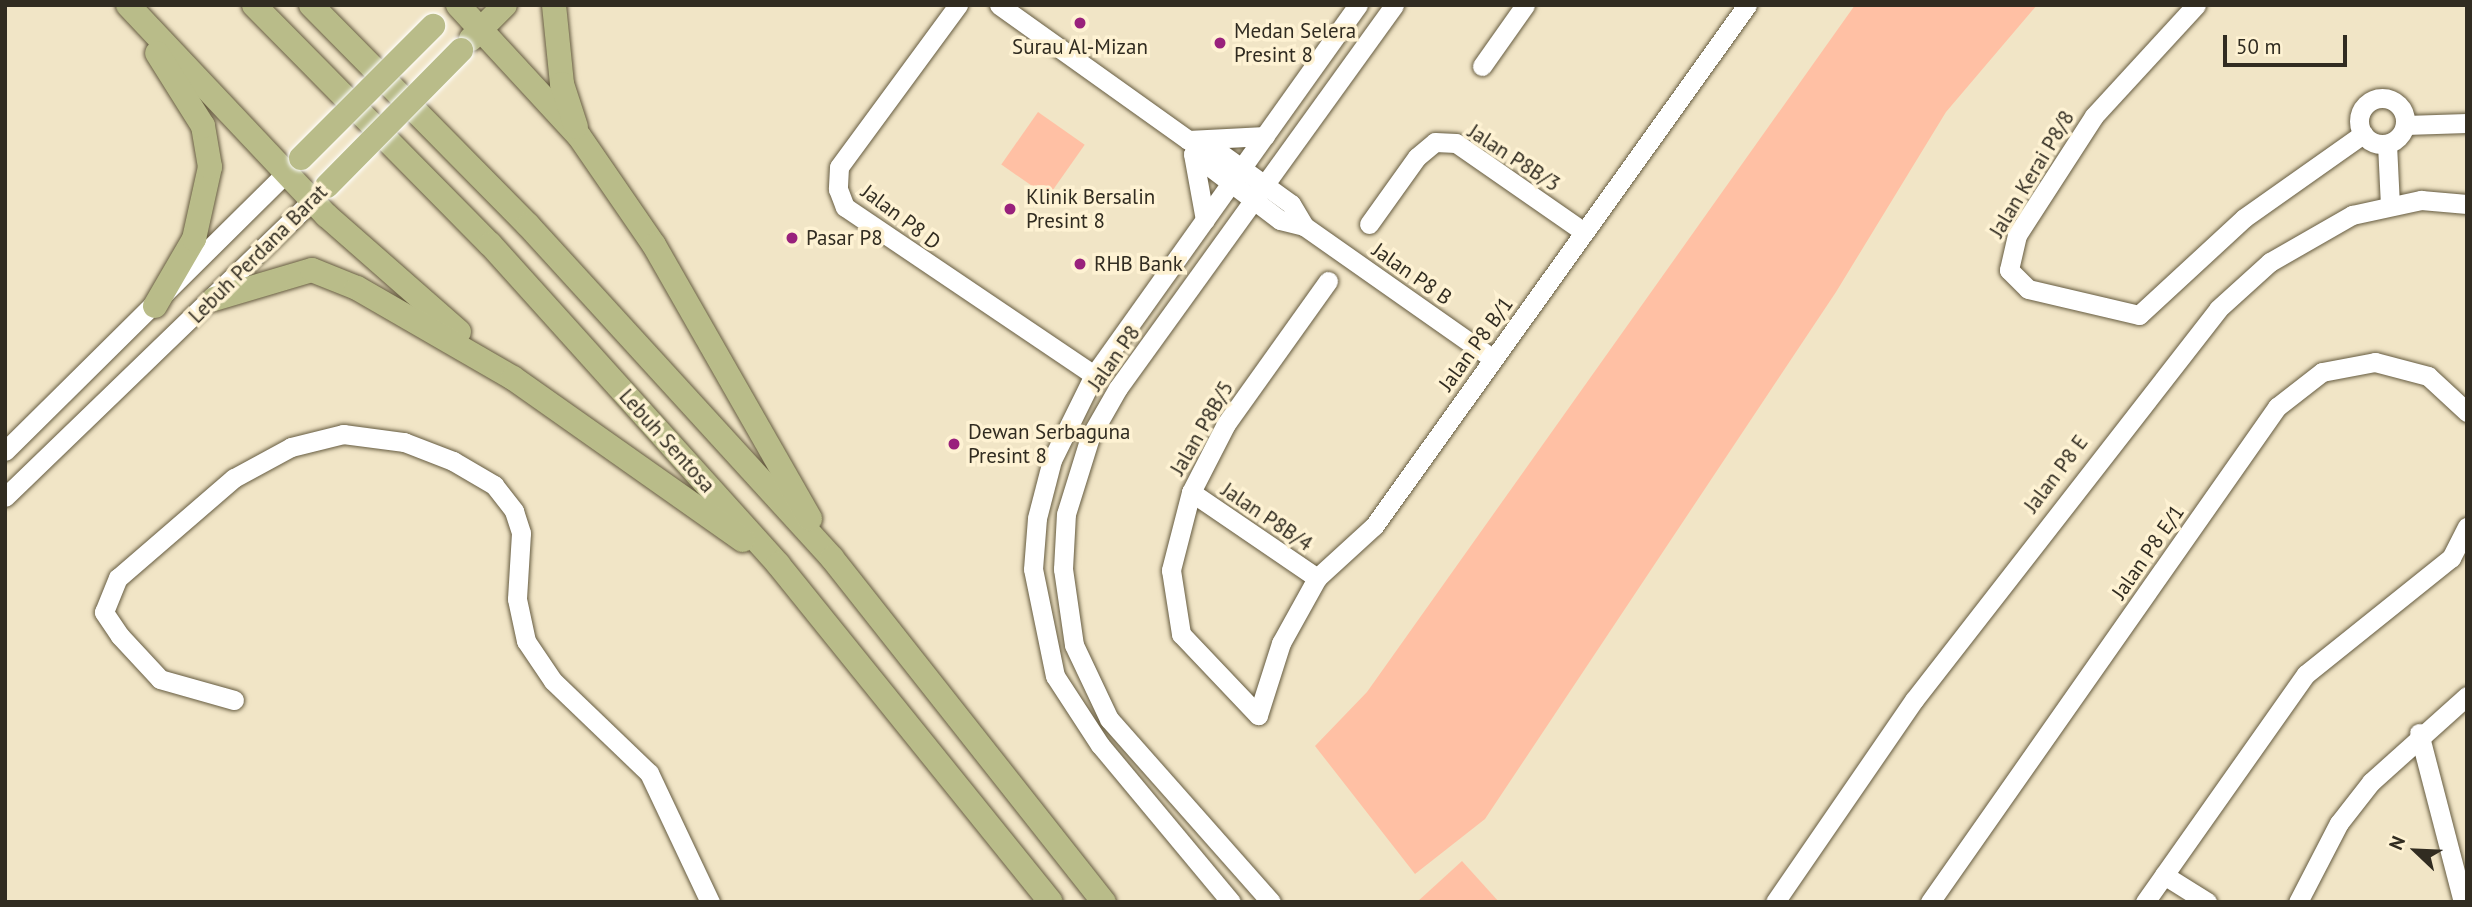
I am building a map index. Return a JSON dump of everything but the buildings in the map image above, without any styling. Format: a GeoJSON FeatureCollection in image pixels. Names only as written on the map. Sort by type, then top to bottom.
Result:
{"type":"FeatureCollection","features":[{"type":"Feature","properties":{"kind":"main road"},"geometry":{"type":"LineString","coordinates":[[127,5],[513,378]]}},
{"type":"Feature","properties":{"kind":"main road"},"geometry":{"type":"LineString","coordinates":[[127,5],[203,126],[210,167],[194,239],[155,306]]}},
{"type":"Feature","properties":{"kind":"main road","name":"Lebuh Sentosa"},"geometry":{"type":"LineString","coordinates":[[254,5],[490,244],[778,564],[1051,902]]}},
{"type":"Feature","properties":{"kind":"main road","name":"Lebuh Sentosa"},"geometry":{"type":"LineString","coordinates":[[310,5],[528,225],[832,558],[1104,902]]}},
{"type":"Feature","properties":{"kind":"main road"},"geometry":{"type":"LineString","coordinates":[[456,5],[579,136],[654,245],[832,558]]}},
{"type":"Feature","properties":{"kind":"main road","name":"Lebuh Perdana Barat"},"geometry":{"type":"LineString","coordinates":[[293,166],[456,5]]}},
{"type":"Feature","properties":{"kind":"main road","name":"Lebuh Perdana Barat"},"geometry":{"type":"LineString","coordinates":[[320,193],[505,5]]}},
{"type":"Feature","properties":{"kind":"main road"},"geometry":{"type":"LineString","coordinates":[[554,5],[562,84],[579,136]]}},
{"type":"Feature","properties":{"kind":"main road"},"geometry":{"type":"LineString","coordinates":[[214,299],[312,270],[367,294],[513,378],[778,564]]}},
{"type":"Feature","properties":{"kind":"street","name":"Jalan P8 D"},"geometry":{"type":"LineString","coordinates":[[958,5],[839,167],[838,189],[845,207],[1094,375]]}},
{"type":"Feature","properties":{"kind":"street"},"geometry":{"type":"LineString","coordinates":[[999,5],[1236,176]]}},
{"type":"Feature","properties":{"kind":"street","name":"Jalan P8"},"geometry":{"type":"LineString","coordinates":[[1231,902],[1072,706],[1044,639],[1033,569],[1037,518],[1052,460],[1094,375],[1358,5]]}},
{"type":"Feature","properties":{"kind":"street","name":"Jalan P8"},"geometry":{"type":"LineString","coordinates":[[1271,902],[1109,719],[1074,646],[1063,569],[1066,514],[1090,437],[1118,388],[1394,5]]}},
{"type":"Feature","properties":{"kind":"street"},"geometry":{"type":"LineString","coordinates":[[1482,66],[1525,5]]}},
{"type":"Feature","properties":{"kind":"street","name":"Jalan P8 B/1"},"geometry":{"type":"LineString","coordinates":[[1258,715],[1281,643],[1317,578],[1374,526],[1747,5]]}},
{"type":"Feature","properties":{"kind":"street","name":"Jalan Kerai P8/8"},"geometry":{"type":"LineString","coordinates":[[2196,5],[2094,116],[2027,219],[2008,258],[2009,270],[2028,289],[2139,316],[2244,218],[2363,134]]}},
{"type":"Feature","properties":{"kind":"street"},"geometry":{"type":"LineString","coordinates":[[2387,144],[2363,134],[2359,117],[2378,98],[2402,108],[2405,125]]}},
{"type":"Feature","properties":{"kind":"street"},"geometry":{"type":"LineString","coordinates":[[2390,205],[2387,144],[2405,125],[2467,123]]}},
{"type":"Feature","properties":{"kind":"street"},"geometry":{"type":"LineString","coordinates":[[1195,145],[1265,136]]}},
{"type":"Feature","properties":{"kind":"street","name":"Jalan P8B/3"},"geometry":{"type":"LineString","coordinates":[[1368,224],[1417,157],[1435,142],[1456,144],[1584,232]]}},
{"type":"Feature","properties":{"kind":"street"},"geometry":{"type":"LineString","coordinates":[[1195,145],[1205,220]]}},
{"type":"Feature","properties":{"kind":"street","name":"Lebuh Perdana Barat"},"geometry":{"type":"LineString","coordinates":[[5,451],[155,306],[293,166]]}},
{"type":"Feature","properties":{"kind":"street","name":"Jalan P8 B"},"geometry":{"type":"LineString","coordinates":[[1236,176],[1266,185],[1291,204],[1304,226]]}},
{"type":"Feature","properties":{"kind":"street","name":"Jalan P8 B"},"geometry":{"type":"LineString","coordinates":[[1236,176],[1254,202],[1280,220],[1304,226],[1493,359]]}},
{"type":"Feature","properties":{"kind":"street","name":"Lebuh Perdana Barat"},"geometry":{"type":"LineString","coordinates":[[5,497],[214,299],[320,193]]}},
{"type":"Feature","properties":{"kind":"street","name":"Jalan P8 E"},"geometry":{"type":"LineString","coordinates":[[1780,900],[1914,700],[2218,309],[2270,261],[2352,215],[2390,205],[2438,199],[2467,204]]}},
{"type":"Feature","properties":{"kind":"street","name":"Jalan P8B/5"},"geometry":{"type":"LineString","coordinates":[[1258,715],[1181,634],[1171,570],[1191,492],[1226,425],[1328,281]]}},
{"type":"Feature","properties":{"kind":"street","name":"Jalan P8 E/1"},"geometry":{"type":"LineString","coordinates":[[1930,902],[2277,407],[2322,372],[2375,362],[2428,376],[2467,412]]}},
{"type":"Feature","properties":{"kind":"street"},"geometry":{"type":"LineString","coordinates":[[234,700],[160,679],[120,636],[104,612],[118,578],[234,478],[291,447],[343,433],[404,442],[453,461],[494,485],[514,511],[521,533],[517,599],[526,641],[553,681],[649,773],[710,902]]}},
{"type":"Feature","properties":{"kind":"street","name":"Jalan P8B/4"},"geometry":{"type":"LineString","coordinates":[[1191,492],[1317,578]]}},
{"type":"Feature","properties":{"kind":"street"},"geometry":{"type":"LineString","coordinates":[[2145,902],[2306,674],[2451,558],[2467,527]]}},
{"type":"Feature","properties":{"kind":"street"},"geometry":{"type":"LineString","coordinates":[[2298,902],[2339,823],[2419,733],[2467,696]]}},
{"type":"Feature","properties":{"kind":"street"},"geometry":{"type":"LineString","coordinates":[[2419,733],[2463,902]]}},
{"type":"Feature","properties":{"kind":"street"},"geometry":{"type":"LineString","coordinates":[[2164,875],[2207,902]]}},
{"type":"Feature","properties":{"kind":"shaded area"},"geometry":{"type":"Polygon","coordinates":[[[1855,5],[2037,5],[1946,112],[1836,292],[1485,819],[1415,874],[1315,746],[1367,692],[1855,5]]]}},
{"type":"Feature","properties":{"kind":"shaded area"},"geometry":{"type":"Polygon","coordinates":[[[1038,112],[1085,145],[1048,197],[1001,164],[1038,112]]]}},
{"type":"Feature","properties":{"kind":"shaded area"},"geometry":{"type":"Polygon","coordinates":[[[1462,861],[1499,902],[1417,902],[1462,861]]]}},
{"type":"Feature","properties":{"kind":"place","name":"Surau Al-Mizan"},"geometry":{"type":"Point","coordinates":[1080,23]}},
{"type":"Feature","properties":{"kind":"place","name":"Medan Selera Presint 8"},"geometry":{"type":"Point","coordinates":[1220,43]}},
{"type":"Feature","properties":{"kind":"place","name":"Klinik Bersalin Presint 8"},"geometry":{"type":"Point","coordinates":[1010,209]}},
{"type":"Feature","properties":{"kind":"place","name":"Pasar P8"},"geometry":{"type":"Point","coordinates":[792,238]}},
{"type":"Feature","properties":{"kind":"place","name":"RHB Bank"},"geometry":{"type":"Point","coordinates":[1080,264]}},
{"type":"Feature","properties":{"kind":"place","name":"Dewan Serbaguna Presint 8"},"geometry":{"type":"Point","coordinates":[954,444]}}]}
